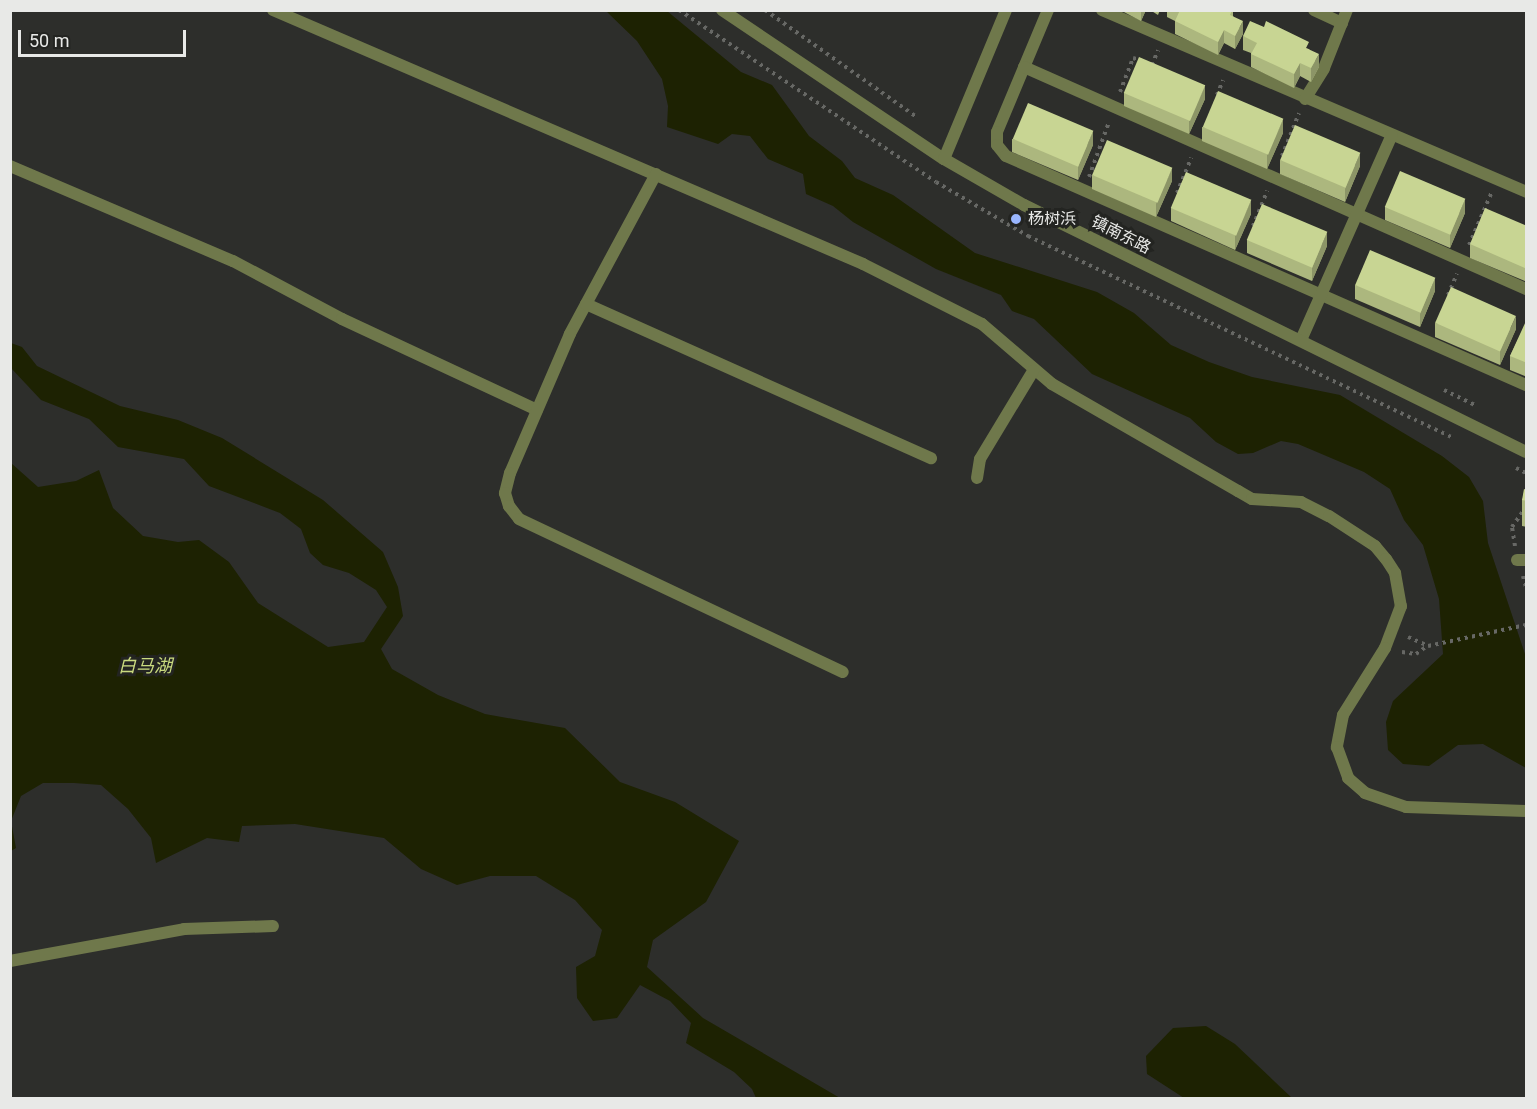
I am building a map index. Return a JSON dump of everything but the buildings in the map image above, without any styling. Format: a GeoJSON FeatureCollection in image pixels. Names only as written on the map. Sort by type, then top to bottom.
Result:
{"type":"FeatureCollection","features":[{"type":"Feature","properties":{"kind":"street"},"geometry":{"type":"LineString","coordinates":[[273,10],[862,264],[982,324],[1033,371],[1252,499],[1301,502],[1375,546],[1395,573],[1401,606],[1385,648],[1343,715],[1337,747],[1348,778],[1365,793],[1406,807],[1527,811]]}},
{"type":"Feature","properties":{"kind":"street","name":"镇南东路"},"geometry":{"type":"LineString","coordinates":[[722,10],[944,159],[1024,205],[1527,452]]}},
{"type":"Feature","properties":{"kind":"street"},"geometry":{"type":"LineString","coordinates":[[944,159],[1006,10]]}},
{"type":"Feature","properties":{"kind":"street"},"geometry":{"type":"LineString","coordinates":[[1048,10],[997,132],[997,145],[1006,156],[1527,386]]}},
{"type":"Feature","properties":{"kind":"street"},"geometry":{"type":"LineString","coordinates":[[1102,10],[1305,99],[1527,192]]}},
{"type":"Feature","properties":{"kind":"street"},"geometry":{"type":"LineString","coordinates":[[1314,10],[1342,23]]}},
{"type":"Feature","properties":{"kind":"street"},"geometry":{"type":"LineString","coordinates":[[1305,99],[1324,68],[1347,10]]}},
{"type":"Feature","properties":{"kind":"street"},"geometry":{"type":"LineString","coordinates":[[1024,68],[1527,289]]}},
{"type":"Feature","properties":{"kind":"street"},"geometry":{"type":"LineString","coordinates":[[1301,340],[1392,135]]}},
{"type":"Feature","properties":{"kind":"street"},"geometry":{"type":"LineString","coordinates":[[10,166],[233,261],[342,319],[537,410]]}},
{"type":"Feature","properties":{"kind":"street"},"geometry":{"type":"LineString","coordinates":[[656,174],[586,304],[537,410],[505,493],[519,519],[843,672]]}},
{"type":"Feature","properties":{"kind":"street"},"geometry":{"type":"LineString","coordinates":[[586,304],[931,458]]}},
{"type":"Feature","properties":{"kind":"street"},"geometry":{"type":"LineString","coordinates":[[977,478],[980,459],[1033,371]]}},
{"type":"Feature","properties":{"kind":"street"},"geometry":{"type":"LineString","coordinates":[[10,961],[184,929],[273,926]]}},
{"type":"Feature","properties":{"kind":"path"},"geometry":{"type":"LineString","coordinates":[[765,10],[850,67],[923,122]]}},
{"type":"Feature","properties":{"kind":"path"},"geometry":{"type":"LineString","coordinates":[[1440,388],[1479,408]]}},
{"type":"Feature","properties":{"kind":"path"},"geometry":{"type":"LineString","coordinates":[[1400,651],[1416,654],[1428,646],[1527,625]]}},
{"type":"Feature","properties":{"kind":"path"},"geometry":{"type":"LineString","coordinates":[[1408,637],[1428,646]]}},
{"type":"Feature","properties":{"kind":"water"},"geometry":{"type":"Polygon","coordinates":[[[606,11],[667,11],[741,72],[772,85],[809,136],[842,161],[855,178],[893,195],[975,253],[1097,292],[1134,313],[1171,345],[1209,362],[1252,377],[1340,395],[1442,456],[1469,477],[1483,501],[1488,543],[1526,657],[1526,768],[1483,744],[1458,745],[1429,766],[1403,764],[1388,750],[1386,722],[1393,701],[1443,654],[1439,599],[1423,545],[1404,520],[1390,489],[1364,472],[1298,444],[1281,441],[1253,453],[1238,454],[1216,442],[1190,418],[1092,374],[1034,319],[1012,311],[1001,295],[936,269],[853,222],[833,206],[806,194],[803,174],[768,159],[750,136],[732,134],[718,144],[667,127],[668,106],[662,79],[637,41],[606,11]]]}},
{"type":"Feature","properties":{"kind":"water","name":"白马湖"},"geometry":{"type":"Polygon","coordinates":[[[11,343],[22,347],[37,366],[120,406],[178,420],[222,438],[323,500],[383,552],[398,587],[403,616],[381,649],[392,669],[438,695],[485,714],[565,728],[620,782],[675,802],[739,841],[706,902],[653,940],[647,967],[703,1018],[840,1098],[756,1098],[752,1089],[734,1072],[686,1043],[691,1023],[670,1001],[640,985],[617,1018],[593,1021],[577,998],[576,967],[595,956],[602,930],[575,900],[536,876],[490,876],[457,885],[421,869],[384,838],[295,824],[242,826],[239,842],[207,838],[156,863],[151,838],[128,809],[101,785],[43,783],[21,796],[11,821],[11,463],[38,487],[76,481],[99,470],[113,508],[143,536],[178,542],[199,540],[229,562],[258,603],[328,647],[364,642],[387,607],[376,590],[349,573],[323,565],[310,553],[301,529],[280,513],[209,486],[184,459],[118,447],[89,419],[41,400],[11,368],[11,343]]]}},
{"type":"Feature","properties":{"kind":"water"},"geometry":{"type":"Polygon","coordinates":[[[11,821],[16,848],[11,851],[11,821]]]}},
{"type":"Feature","properties":{"kind":"water"},"geometry":{"type":"Polygon","coordinates":[[[1206,1026],[1235,1044],[1292,1098],[1184,1098],[1147,1074],[1146,1056],[1173,1028],[1206,1026]]]}},
{"type":"Feature","properties":{"kind":"place","name":"杨树浜"},"geometry":{"type":"Point","coordinates":[1016,219]}}]}
